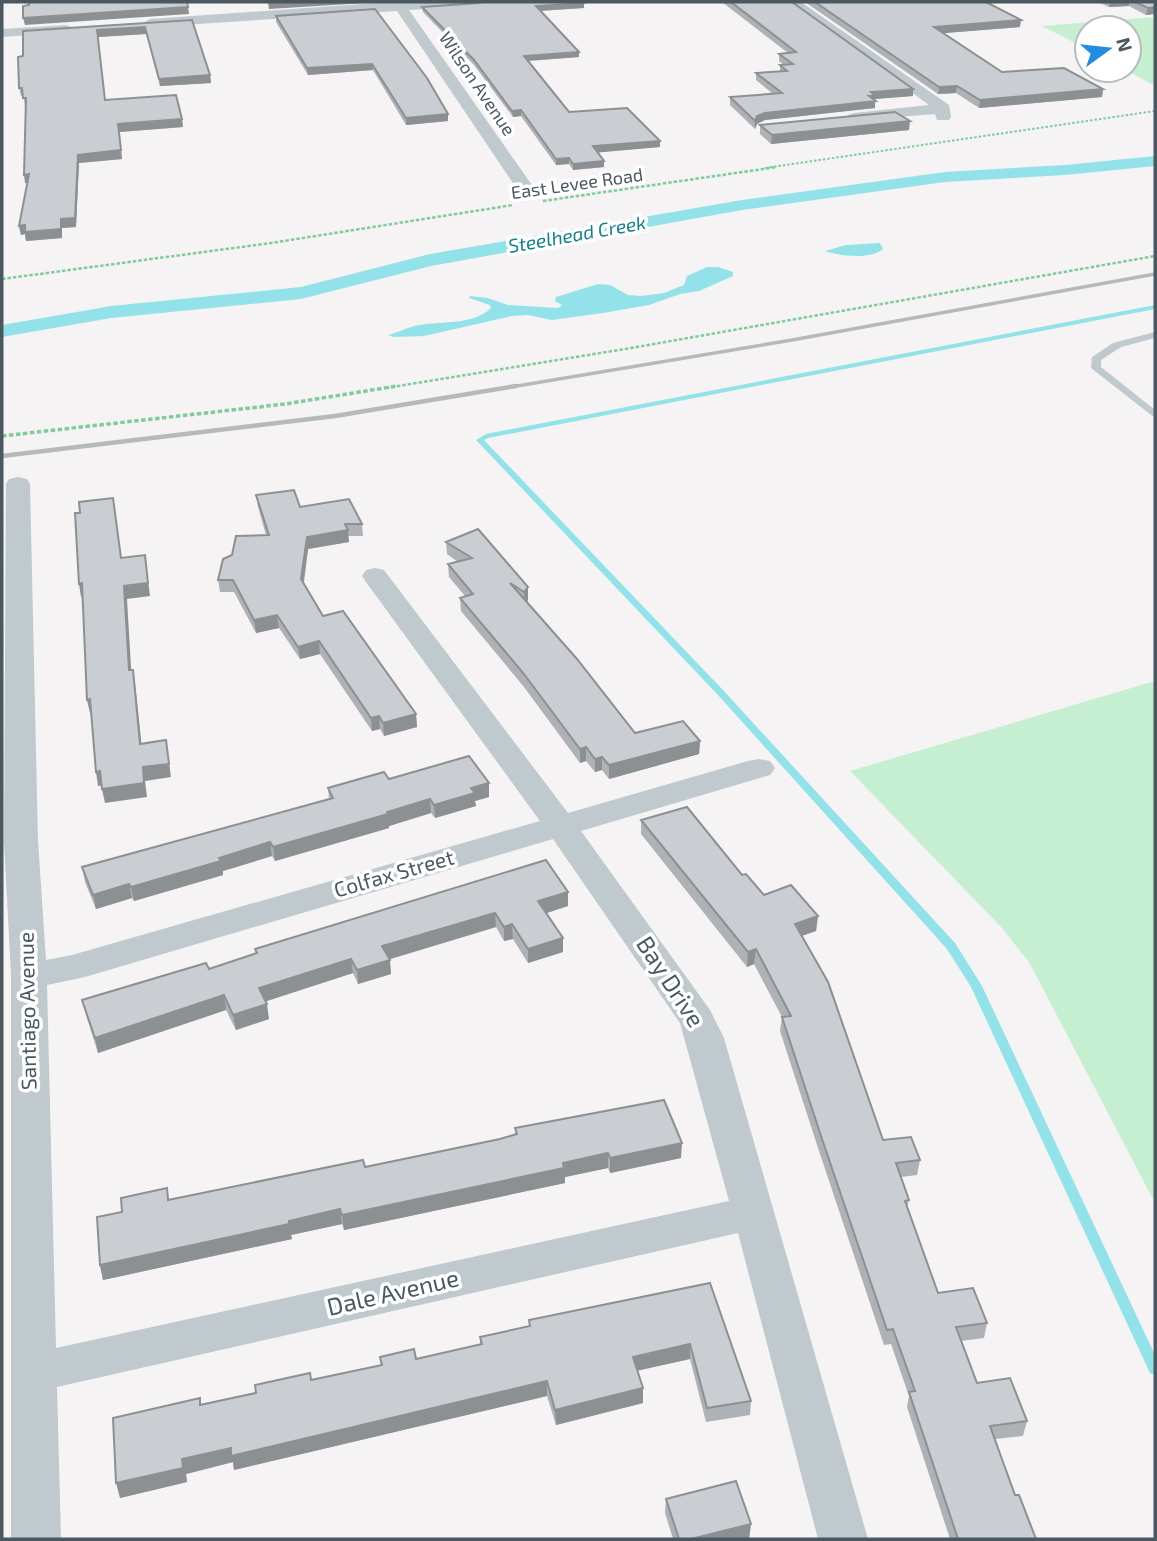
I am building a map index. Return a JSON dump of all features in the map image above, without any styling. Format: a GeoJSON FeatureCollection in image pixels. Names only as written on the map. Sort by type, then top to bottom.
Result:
{"type":"FeatureCollection","features":[{"type":"Feature","properties":{"kind":"street"},"geometry":{"type":"LineString","coordinates":[[140,24],[399,4],[479,2]]}},
{"type":"Feature","properties":{"kind":"street"},"geometry":{"type":"LineString","coordinates":[[793,2],[943,112],[834,120]]}},
{"type":"Feature","properties":{"kind":"street","name":"Wilson Avenue"},"geometry":{"type":"LineString","coordinates":[[399,4],[525,196]]}},
{"type":"Feature","properties":{"kind":"street"},"geometry":{"type":"LineString","coordinates":[[2,33],[85,27]]}},
{"type":"Feature","properties":{"kind":"street","name":"Santiago Avenue"},"geometry":{"type":"LineString","coordinates":[[10,484],[11,842],[29,975],[36,1539]]}},
{"type":"Feature","properties":{"kind":"street","name":"Bay Drive"},"geometry":{"type":"LineString","coordinates":[[375,576],[560,825],[697,1019],[705,1038],[843,1539]]}},
{"type":"Feature","properties":{"kind":"street","name":"Colfax Street"},"geometry":{"type":"LineString","coordinates":[[29,975],[72,968],[759,768]]}},
{"type":"Feature","properties":{"kind":"street","name":"Dale Avenue"},"geometry":{"type":"LineString","coordinates":[[32,1373],[753,1213]]}},
{"type":"Feature","properties":{"kind":"lane"},"geometry":{"type":"LineString","coordinates":[[1155,335],[1117,345],[1096,359],[1096,368],[1155,415]]}},
{"type":"Feature","properties":{"kind":"path","name":"East Levee Road"},"geometry":{"type":"LineString","coordinates":[[538,202],[1155,111]]}},
{"type":"Feature","properties":{"kind":"path","name":"East Levee Road"},"geometry":{"type":"LineString","coordinates":[[2,279],[271,243],[525,196]]}},
{"type":"Feature","properties":{"kind":"path"},"geometry":{"type":"LineString","coordinates":[[2,436],[285,404],[631,348],[1155,256]]}},
{"type":"Feature","properties":{"kind":"green space"},"geometry":{"type":"Polygon","coordinates":[[[1155,17],[1155,86],[1143,79],[1143,18],[1155,17]]]}},
{"type":"Feature","properties":{"kind":"green space"},"geometry":{"type":"Polygon","coordinates":[[[1073,24],[1073,42],[1042,26],[1073,24]]]}},
{"type":"Feature","properties":{"kind":"green space"},"geometry":{"type":"Polygon","coordinates":[[[1155,681],[1155,1203],[1029,962],[1001,927],[850,771],[1155,681]]]}},
{"type":"Feature","properties":{"kind":"water"},"geometry":{"type":"Polygon","coordinates":[[[880,243],[883,249],[870,255],[846,255],[825,251],[846,245],[880,243]]]}},
{"type":"Feature","properties":{"kind":"water"},"geometry":{"type":"Polygon","coordinates":[[[707,267],[733,272],[733,276],[699,291],[680,294],[649,305],[603,313],[552,320],[528,315],[512,316],[424,336],[388,335],[416,326],[467,320],[491,308],[490,305],[469,298],[470,296],[488,298],[508,305],[558,308],[562,305],[555,301],[556,297],[598,284],[610,285],[628,295],[664,293],[684,285],[687,276],[707,267]]]}},
{"type":"Feature","properties":{"kind":"building"},"geometry":{"type":"Polygon","coordinates":[[[29,2],[187,2],[188,7],[23,18],[23,6],[29,5],[29,2]]]}},
{"type":"Feature","properties":{"kind":"building"},"geometry":{"type":"Polygon","coordinates":[[[482,2],[583,2],[536,6],[579,52],[524,56],[569,112],[627,108],[660,141],[593,146],[604,161],[573,164],[569,158],[556,159],[521,110],[512,111],[474,60],[422,7],[482,2]]]}},
{"type":"Feature","properties":{"kind":"building"},"geometry":{"type":"Polygon","coordinates":[[[731,2],[792,2],[913,89],[871,92],[875,96],[869,96],[876,101],[765,113],[757,116],[755,121],[730,97],[782,93],[756,73],[787,71],[780,65],[793,64],[779,54],[796,52],[731,2]]]}},
{"type":"Feature","properties":{"kind":"building"},"geometry":{"type":"Polygon","coordinates":[[[815,2],[986,2],[1021,20],[934,27],[1002,72],[1064,68],[1073,73],[1073,84],[1094,84],[1103,89],[980,100],[957,86],[939,87],[815,2]]]}},
{"type":"Feature","properties":{"kind":"building"},"geometry":{"type":"Polygon","coordinates":[[[1135,2],[1155,2],[1155,7],[1148,8],[1135,2]]]}},
{"type":"Feature","properties":{"kind":"building"},"geometry":{"type":"Polygon","coordinates":[[[375,9],[427,78],[448,114],[406,118],[372,64],[307,68],[276,16],[375,9]]]}},
{"type":"Feature","properties":{"kind":"building"},"geometry":{"type":"Polygon","coordinates":[[[192,20],[210,75],[159,79],[145,27],[97,30],[105,100],[176,95],[182,119],[118,124],[121,150],[78,155],[75,218],[61,219],[61,229],[25,232],[25,225],[19,226],[29,174],[24,175],[26,98],[23,98],[22,88],[19,88],[18,57],[23,56],[23,31],[192,20]]]}},
{"type":"Feature","properties":{"kind":"building"},"geometry":{"type":"Polygon","coordinates":[[[895,112],[910,121],[772,135],[760,125],[895,112]]]}},
{"type":"Feature","properties":{"kind":"building"},"geometry":{"type":"Polygon","coordinates":[[[294,490],[300,507],[349,499],[362,524],[345,524],[348,530],[307,537],[301,579],[323,616],[343,611],[416,714],[383,723],[379,716],[371,718],[319,641],[298,647],[277,615],[254,620],[233,580],[218,580],[223,559],[232,555],[236,536],[269,535],[256,495],[294,490]]]}},
{"type":"Feature","properties":{"kind":"building"},"geometry":{"type":"Polygon","coordinates":[[[113,498],[121,558],[145,555],[148,583],[124,586],[129,670],[133,670],[140,744],[166,740],[169,764],[143,767],[144,783],[102,789],[100,771],[96,772],[90,699],[87,700],[82,583],[79,584],[75,513],[80,513],[79,502],[113,498]]]}},
{"type":"Feature","properties":{"kind":"building"},"geometry":{"type":"Polygon","coordinates":[[[478,529],[528,587],[524,592],[510,583],[577,659],[635,733],[683,721],[700,741],[609,765],[602,757],[595,759],[586,747],[580,749],[524,674],[460,598],[473,594],[448,564],[472,558],[446,542],[478,529]]]}},
{"type":"Feature","properties":{"kind":"building"},"geometry":{"type":"Polygon","coordinates":[[[469,756],[489,783],[471,788],[475,793],[434,805],[430,799],[273,847],[270,842],[219,858],[221,861],[93,895],[82,867],[333,798],[328,788],[384,772],[389,779],[469,756]]]}},
{"type":"Feature","properties":{"kind":"building"},"geometry":{"type":"Polygon","coordinates":[[[687,807],[742,875],[746,874],[764,895],[791,885],[818,916],[795,924],[828,982],[883,1140],[911,1137],[920,1160],[896,1163],[909,1200],[905,1201],[938,1293],[973,1288],[987,1323],[956,1327],[977,1383],[1010,1378],[1027,1421],[990,1426],[1015,1495],[1019,1495],[1036,1539],[958,1539],[909,1392],[915,1391],[893,1329],[887,1330],[782,1017],[791,1016],[756,949],[748,952],[641,820],[687,807]]]}},
{"type":"Feature","properties":{"kind":"building"},"geometry":{"type":"Polygon","coordinates":[[[546,860],[568,892],[538,901],[563,938],[528,949],[512,924],[504,927],[495,913],[382,946],[390,960],[357,970],[351,959],[259,988],[267,1004],[233,1015],[224,995],[95,1038],[82,1000],[206,963],[209,969],[257,953],[255,949],[546,860]]]}},
{"type":"Feature","properties":{"kind":"building"},"geometry":{"type":"Polygon","coordinates":[[[664,1100],[682,1143],[610,1158],[608,1153],[563,1163],[564,1168],[342,1215],[340,1209],[289,1221],[289,1224],[100,1265],[97,1217],[122,1212],[121,1198],[167,1188],[168,1200],[363,1160],[365,1167],[500,1139],[517,1134],[515,1128],[664,1100]]]}},
{"type":"Feature","properties":{"kind":"building"},"geometry":{"type":"Polygon","coordinates":[[[710,1283],[751,1401],[707,1408],[690,1344],[633,1357],[643,1388],[555,1410],[547,1381],[231,1456],[231,1448],[182,1459],[183,1468],[116,1483],[113,1418],[200,1398],[200,1405],[256,1393],[255,1385],[310,1373],[311,1380],[382,1365],[380,1357],[414,1349],[416,1359],[482,1344],[480,1337],[530,1326],[529,1320],[710,1283]]]}},
{"type":"Feature","properties":{"kind":"building"},"geometry":{"type":"Polygon","coordinates":[[[736,1481],[751,1524],[691,1539],[679,1539],[666,1499],[736,1481]]]}},
{"type":"Feature","properties":{"kind":"waterway","name":"Steelhead Creek"},"geometry":{"type":"LineString","coordinates":[[2,331],[111,312],[301,293],[430,260],[742,205],[945,177],[1065,170],[1155,161]]}},
{"type":"Feature","properties":{"kind":"waterway"},"geometry":{"type":"LineString","coordinates":[[1155,307],[486,436],[480,440],[720,692],[951,946],[976,986],[1155,1369]]}},
{"type":"Feature","properties":{"kind":"railway"},"geometry":{"type":"LineString","coordinates":[[505,388],[792,340],[1155,274]]}},
{"type":"Feature","properties":{"kind":"railway"},"geometry":{"type":"LineString","coordinates":[[2,456],[335,416],[516,386]]}}]}
